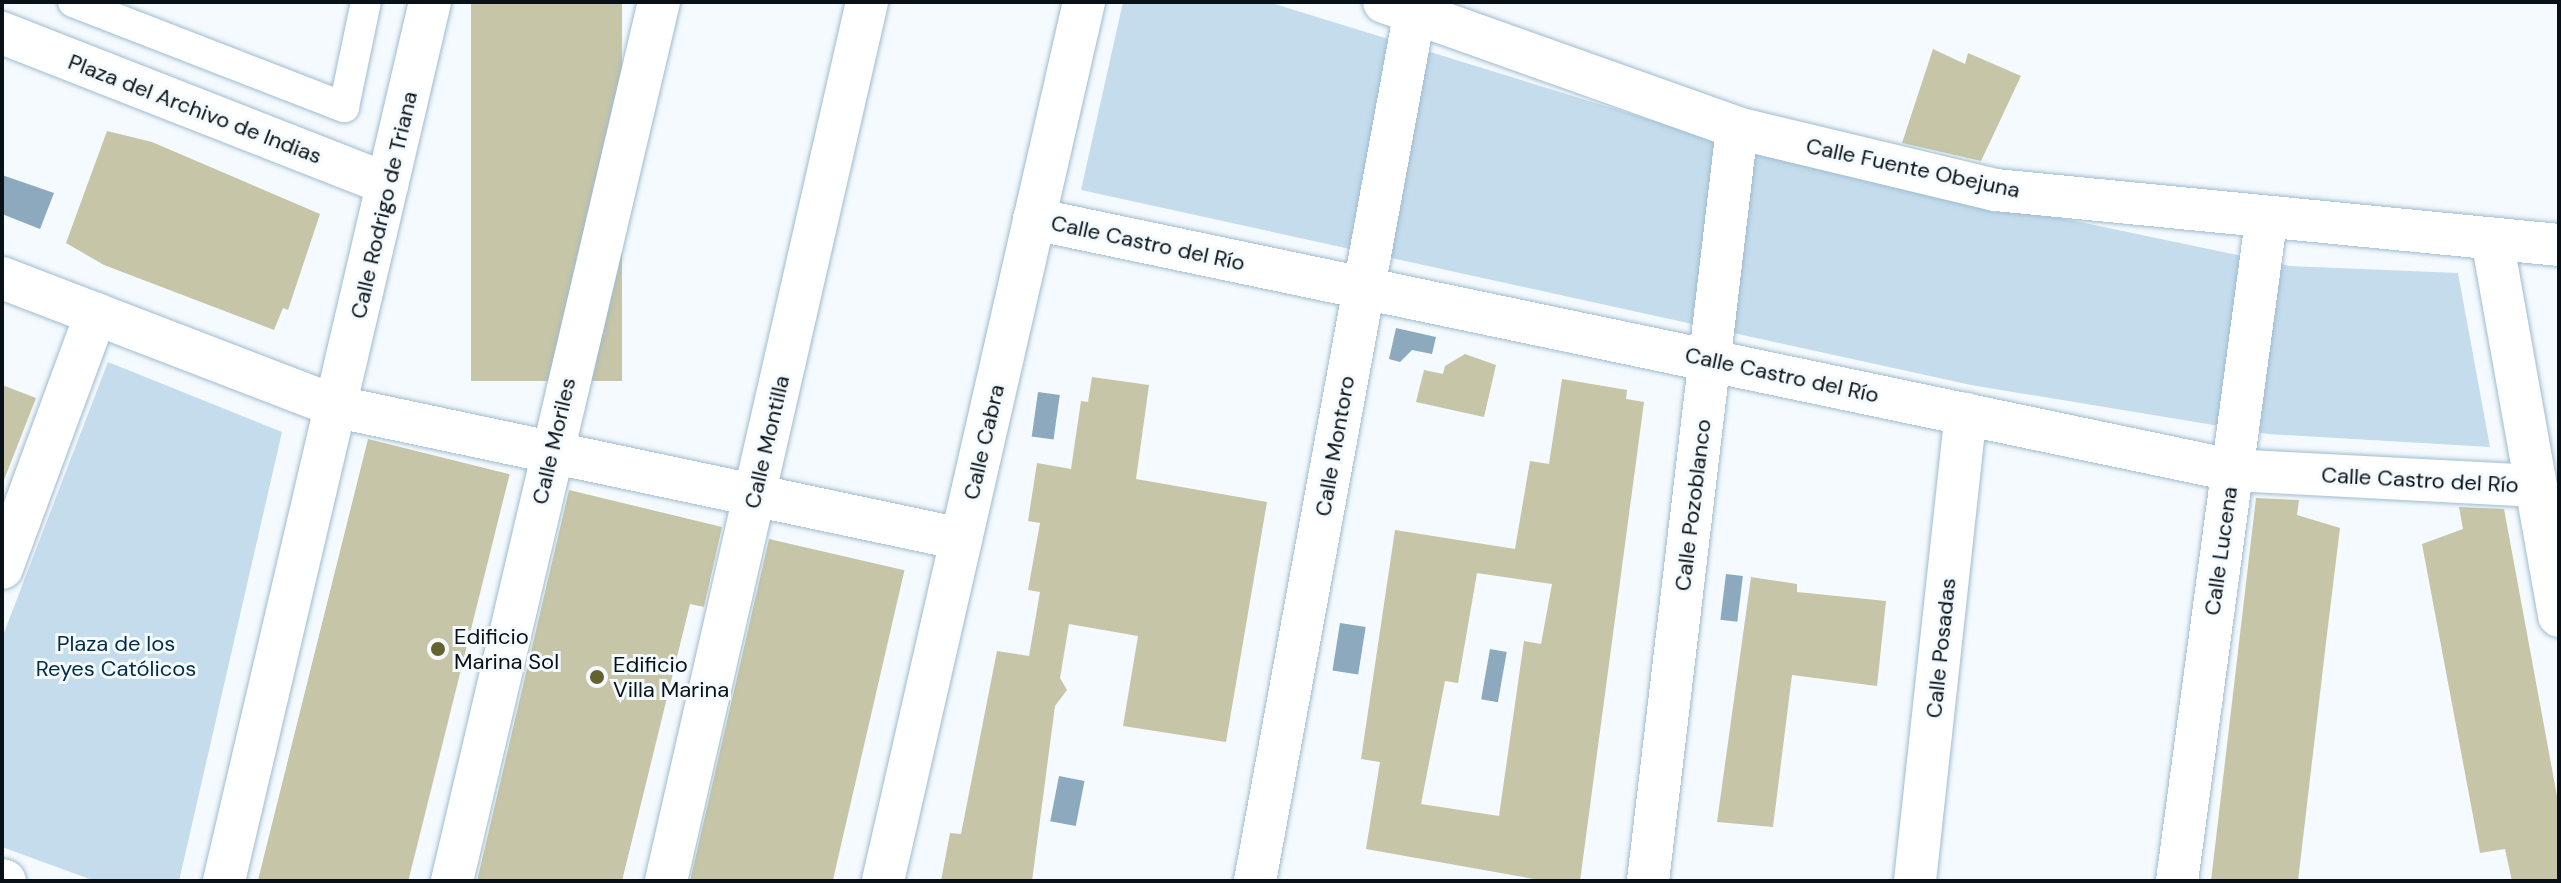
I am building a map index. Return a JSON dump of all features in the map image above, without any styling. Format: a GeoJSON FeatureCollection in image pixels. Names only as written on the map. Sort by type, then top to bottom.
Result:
{"type":"FeatureCollection","features":[{"type":"Feature","properties":{"kind":"street"},"geometry":{"type":"LineString","coordinates":[[73,2],[344,107],[366,2]]}},
{"type":"Feature","properties":{"kind":"street","name":"Calle Rodrigo de Triana"},"geometry":{"type":"LineString","coordinates":[[338,407],[430,2]]}},
{"type":"Feature","properties":{"kind":"street","name":"Calle Moriles"},"geometry":{"type":"LineString","coordinates":[[452,881],[659,2]]}},
{"type":"Feature","properties":{"kind":"street","name":"Calle Montilla"},"geometry":{"type":"LineString","coordinates":[[666,881],[867,2]]}},
{"type":"Feature","properties":{"kind":"street","name":"Calle Cabra"},"geometry":{"type":"LineString","coordinates":[[883,881],[1084,2]]}},
{"type":"Feature","properties":{"kind":"street","name":"Calle Fuente Obejuna"},"geometry":{"type":"LineString","coordinates":[[1399,6],[1737,128],[1996,190],[2266,221],[2559,245]]}},
{"type":"Feature","properties":{"kind":"street","name":"Calle Montoro"},"geometry":{"type":"LineString","coordinates":[[1255,881],[1364,288],[1399,6]]}},
{"type":"Feature","properties":{"kind":"street","name":"Plaza del Archivo de Indias"},"geometry":{"type":"LineString","coordinates":[[2,33],[388,184]]}},
{"type":"Feature","properties":{"kind":"street","name":"Calle Pozoblanco"},"geometry":{"type":"LineString","coordinates":[[1648,881],[1737,128]]}},
{"type":"Feature","properties":{"kind":"street","name":"Calle Castro del Río"},"geometry":{"type":"LineString","coordinates":[[1034,219],[2231,470],[2535,486]]}},
{"type":"Feature","properties":{"kind":"street","name":"Calle Lucena"},"geometry":{"type":"LineString","coordinates":[[2177,881],[2266,221]]}},
{"type":"Feature","properties":{"kind":"street"},"geometry":{"type":"LineString","coordinates":[[2492,239],[2559,616]]}},
{"type":"Feature","properties":{"kind":"street"},"geometry":{"type":"LineString","coordinates":[[2,278],[338,407],[961,539]]}},
{"type":"Feature","properties":{"kind":"street"},"geometry":{"type":"LineString","coordinates":[[2,568],[96,314]]}},
{"type":"Feature","properties":{"kind":"street"},"geometry":{"type":"LineString","coordinates":[[224,881],[338,407]]}},
{"type":"Feature","properties":{"kind":"street","name":"Calle Posadas"},"geometry":{"type":"LineString","coordinates":[[1915,881],[1966,414]]}},
{"type":"Feature","properties":{"kind":"green space"},"geometry":{"type":"Polygon","coordinates":[[[1123,2],[1268,2],[1774,158],[2290,266],[2458,273],[2490,447],[2268,434],[1971,385],[1081,190],[1123,2]]]}},
{"type":"Feature","properties":{"kind":"green space","name":"Plaza de los Reyes Católicos"},"geometry":{"type":"Polygon","coordinates":[[[108,362],[282,432],[179,881],[95,881],[2,847],[2,638],[108,362]]]}},
{"type":"Feature","properties":{"kind":"shaded area"},"geometry":{"type":"Polygon","coordinates":[[[2,175],[54,193],[40,229],[2,214],[2,175]]]}},
{"type":"Feature","properties":{"kind":"shaded area"},"geometry":{"type":"Polygon","coordinates":[[[1396,328],[1436,337],[1432,354],[1412,350],[1400,362],[1389,359],[1396,328]]]}},
{"type":"Feature","properties":{"kind":"shaded area"},"geometry":{"type":"Polygon","coordinates":[[[1038,392],[1060,395],[1054,440],[1032,437],[1038,392]]]}},
{"type":"Feature","properties":{"kind":"shaded area"},"geometry":{"type":"Polygon","coordinates":[[[1726,574],[1743,576],[1737,622],[1720,620],[1726,574]]]}},
{"type":"Feature","properties":{"kind":"shaded area"},"geometry":{"type":"Polygon","coordinates":[[[1340,623],[1366,627],[1358,674],[1332,670],[1340,623]]]}},
{"type":"Feature","properties":{"kind":"shaded area"},"geometry":{"type":"Polygon","coordinates":[[[1490,649],[1507,652],[1498,702],[1481,699],[1490,649]]]}},
{"type":"Feature","properties":{"kind":"shaded area"},"geometry":{"type":"Polygon","coordinates":[[[1059,776],[1085,781],[1076,826],[1050,821],[1059,776]]]}},
{"type":"Feature","properties":{"kind":"building"},"geometry":{"type":"Polygon","coordinates":[[[471,2],[622,2],[622,381],[471,381],[471,2]]]}},
{"type":"Feature","properties":{"kind":"building"},"geometry":{"type":"Polygon","coordinates":[[[1933,49],[1965,64],[1968,53],[2021,76],[1981,161],[1902,143],[1933,49]]]}},
{"type":"Feature","properties":{"kind":"building"},"geometry":{"type":"Polygon","coordinates":[[[107,131],[152,142],[320,214],[288,310],[283,308],[274,330],[104,265],[66,243],[107,131]]]}},
{"type":"Feature","properties":{"kind":"building"},"geometry":{"type":"Polygon","coordinates":[[[1465,354],[1496,365],[1484,417],[1416,402],[1424,370],[1443,374],[1445,366],[1465,354]]]}},
{"type":"Feature","properties":{"kind":"building"},"geometry":{"type":"Polygon","coordinates":[[[1092,377],[1149,385],[1136,479],[1267,502],[1226,742],[1123,726],[1138,636],[1069,624],[1060,678],[1067,690],[1055,706],[1032,881],[941,881],[950,833],[961,834],[997,651],[1029,656],[1040,592],[1028,590],[1040,523],[1028,521],[1037,463],[1071,469],[1081,401],[1088,402],[1092,377]]]}},
{"type":"Feature","properties":{"kind":"building"},"geometry":{"type":"Polygon","coordinates":[[[1562,379],[1627,390],[1626,399],[1644,402],[1580,881],[1545,881],[1366,849],[1380,762],[1361,759],[1395,530],[1515,549],[1530,461],[1549,464],[1562,379]],[[1477,573],[1458,683],[1445,681],[1421,804],[1499,816],[1524,641],[1541,644],[1552,584],[1477,573]]]}},
{"type":"Feature","properties":{"kind":"building"},"geometry":{"type":"Polygon","coordinates":[[[2,385],[36,398],[4,480],[2,479],[2,385]]]}},
{"type":"Feature","properties":{"kind":"building","name":"Edificio Marina Sol"},"geometry":{"type":"Polygon","coordinates":[[[368,439],[510,474],[408,881],[258,880],[368,439]]]}},
{"type":"Feature","properties":{"kind":"building","name":"Edificio Villa Marina"},"geometry":{"type":"Polygon","coordinates":[[[569,490],[722,527],[704,607],[690,604],[622,881],[477,881],[569,490]]]}},
{"type":"Feature","properties":{"kind":"building"},"geometry":{"type":"Polygon","coordinates":[[[2256,498],[2299,500],[2297,515],[2340,528],[2298,881],[2211,881],[2256,498]]]}},
{"type":"Feature","properties":{"kind":"building"},"geometry":{"type":"Polygon","coordinates":[[[2459,507],[2504,509],[2559,807],[2559,881],[2512,881],[2505,849],[2480,853],[2422,544],[2463,529],[2459,507]]]}},
{"type":"Feature","properties":{"kind":"building"},"geometry":{"type":"Polygon","coordinates":[[[769,539],[904,570],[833,881],[690,881],[769,539]]]}},
{"type":"Feature","properties":{"kind":"building"},"geometry":{"type":"Polygon","coordinates":[[[1751,577],[1797,584],[1797,592],[1886,601],[1877,686],[1792,675],[1773,827],[1717,822],[1751,577]]]}},
{"type":"Feature","properties":{"kind":"place","name":"Edificio Marina Sol"},"geometry":{"type":"Point","coordinates":[438,649]}},
{"type":"Feature","properties":{"kind":"place","name":"Edificio Villa Marina"},"geometry":{"type":"Point","coordinates":[597,677]}}]}
